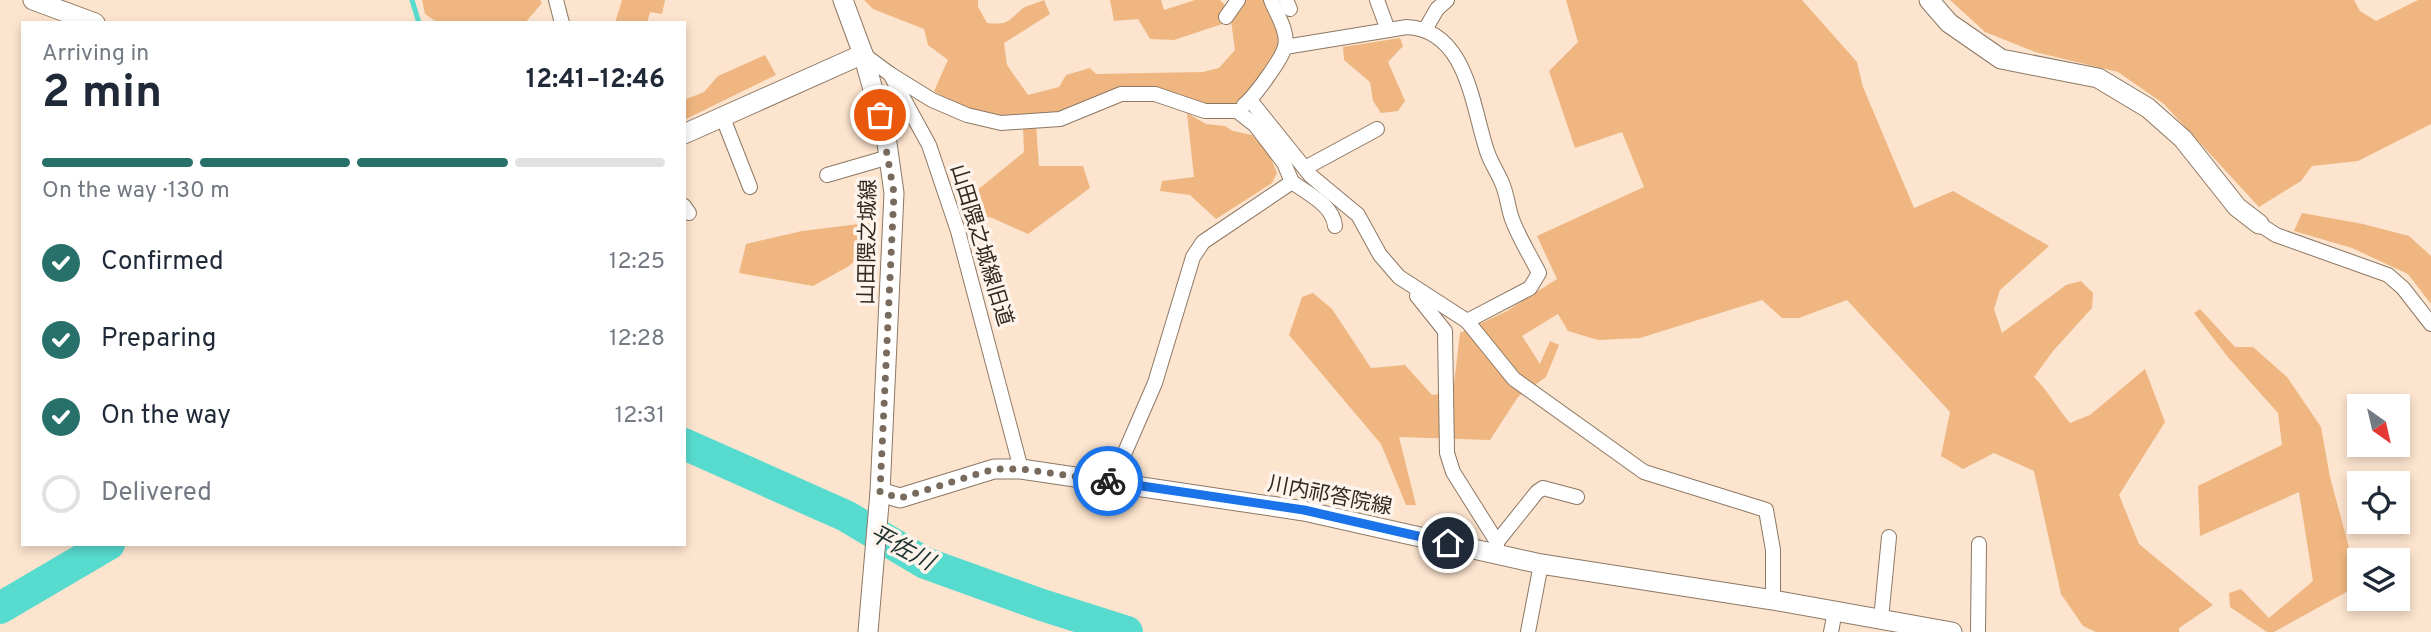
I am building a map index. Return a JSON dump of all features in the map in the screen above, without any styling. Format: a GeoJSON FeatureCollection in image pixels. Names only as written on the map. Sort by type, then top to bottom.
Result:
{"type":"FeatureCollection","features":[{"type":"Feature","properties":{"kind":"main road"},"geometry":{"type":"LineString","coordinates":[[33,0],[90,21]]}},
{"type":"Feature","properties":{"kind":"main road","name":"山田隈之城線"},"geometry":{"type":"LineString","coordinates":[[843,0],[863,54],[886,136],[894,193],[880,492]]}},
{"type":"Feature","properties":{"kind":"main road"},"geometry":{"type":"LineString","coordinates":[[1929,0],[1949,23],[2001,59],[2098,78],[2148,108],[2183,139],[2238,207],[2259,224]]}},
{"type":"Feature","properties":{"kind":"main road"},"geometry":{"type":"LineString","coordinates":[[686,133],[863,54]]}},
{"type":"Feature","properties":{"kind":"main road","name":"川内祁答院線"},"geometry":{"type":"LineString","coordinates":[[880,492],[900,498],[994,469],[1021,469],[1304,510],[1497,548],[1541,564],[1773,600],[1952,632]]}},
{"type":"Feature","properties":{"kind":"main road"},"geometry":{"type":"LineString","coordinates":[[868,632],[880,492]]}},
{"type":"Feature","properties":{"kind":"street"},"geometry":{"type":"LineString","coordinates":[[556,0],[561,21]]}},
{"type":"Feature","properties":{"kind":"street"},"geometry":{"type":"LineString","coordinates":[[1226,17],[1238,0]]}},
{"type":"Feature","properties":{"kind":"street"},"geometry":{"type":"LineString","coordinates":[[1237,111],[1250,100],[1285,47],[1284,32],[1271,0]]}},
{"type":"Feature","properties":{"kind":"street"},"geometry":{"type":"LineString","coordinates":[[1377,0],[1388,30]]}},
{"type":"Feature","properties":{"kind":"street"},"geometry":{"type":"LineString","coordinates":[[1426,28],[1437,9],[1447,0]]}},
{"type":"Feature","properties":{"kind":"street"},"geometry":{"type":"LineString","coordinates":[[1285,47],[1388,30],[1426,28],[1444,41],[1459,64],[1478,108],[1486,150],[1503,184],[1512,220],[1539,273],[1530,288],[1467,321]]}},
{"type":"Feature","properties":{"kind":"street","name":"山田隈之城線旧道"},"geometry":{"type":"LineString","coordinates":[[863,54],[890,74],[929,145],[958,231],[1021,469]]}},
{"type":"Feature","properties":{"kind":"street"},"geometry":{"type":"LineString","coordinates":[[890,74],[932,100],[967,115],[1001,122],[1060,120],[1121,93],[1155,94],[1205,111],[1237,111],[1255,125],[1284,163],[1292,181],[1328,209],[1334,217],[1335,226]]}},
{"type":"Feature","properties":{"kind":"street"},"geometry":{"type":"LineString","coordinates":[[1250,100],[1305,168],[1358,215],[1380,255],[1429,309],[1445,331],[1447,453],[1453,472],[1497,548],[1537,492],[1544,488],[1577,498]]}},
{"type":"Feature","properties":{"kind":"street"},"geometry":{"type":"LineString","coordinates":[[723,118],[750,187]]}},
{"type":"Feature","properties":{"kind":"street"},"geometry":{"type":"LineString","coordinates":[[1305,168],[1377,129]]}},
{"type":"Feature","properties":{"kind":"street"},"geometry":{"type":"LineString","coordinates":[[827,175],[889,157]]}},
{"type":"Feature","properties":{"kind":"street"},"geometry":{"type":"LineString","coordinates":[[1112,482],[1155,383],[1193,257],[1203,242],[1292,181]]}},
{"type":"Feature","properties":{"kind":"street"},"geometry":{"type":"LineString","coordinates":[[2259,224],[2276,235],[2388,275],[2403,288],[2431,324]]}},
{"type":"Feature","properties":{"kind":"street"},"geometry":{"type":"LineString","coordinates":[[1399,277],[1467,321],[1514,379],[1644,472],[1766,510],[1773,550],[1773,600]]}},
{"type":"Feature","properties":{"kind":"street"},"geometry":{"type":"LineString","coordinates":[[1881,619],[1889,537]]}},
{"type":"Feature","properties":{"kind":"street"},"geometry":{"type":"LineString","coordinates":[[1978,632],[1979,544]]}},
{"type":"Feature","properties":{"kind":"street"},"geometry":{"type":"LineString","coordinates":[[1528,632],[1541,564]]}},
{"type":"Feature","properties":{"kind":"street"},"geometry":{"type":"LineString","coordinates":[[1831,632],[1835,611]]}},
{"type":"Feature","properties":{"kind":"shaded area"},"geometry":{"type":"Polygon","coordinates":[[[422,0],[540,0],[542,3],[527,21],[435,21],[425,14],[422,0]]]}},
{"type":"Feature","properties":{"kind":"shaded area"},"geometry":{"type":"Polygon","coordinates":[[[622,0],[665,0],[662,14],[650,12],[648,21],[616,21],[622,0]]]}},
{"type":"Feature","properties":{"kind":"shaded area"},"geometry":{"type":"Polygon","coordinates":[[[864,0],[978,0],[978,7],[987,23],[994,24],[1007,22],[1024,8],[1044,0],[1050,14],[1004,43],[1007,65],[1028,95],[1059,87],[1066,75],[1090,68],[1096,74],[1203,72],[1219,68],[1235,50],[1231,21],[1174,40],[1150,39],[1138,19],[1114,21],[1110,0],[1161,0],[1164,10],[1195,0],[1220,0],[1228,8],[1233,0],[1266,0],[1280,33],[1281,45],[1253,92],[1235,107],[1204,107],[1154,90],[1066,110],[1009,119],[959,107],[934,91],[948,60],[928,45],[924,29],[873,9],[864,0]]]}},
{"type":"Feature","properties":{"kind":"shaded area"},"geometry":{"type":"Polygon","coordinates":[[[1566,0],[1802,0],[1857,62],[1863,87],[1914,208],[1953,191],[2049,246],[2000,290],[1994,309],[2002,333],[2066,285],[2081,281],[2093,293],[2092,308],[2053,351],[2034,377],[2070,423],[2090,415],[2145,369],[2165,422],[2119,495],[2139,544],[2213,605],[2179,628],[2179,632],[2096,632],[2083,626],[2061,594],[2034,471],[1994,453],[1963,469],[1941,456],[1950,412],[1847,300],[1799,318],[1782,318],[1762,300],[1640,338],[1598,340],[1568,331],[1558,314],[1522,336],[1540,364],[1550,341],[1559,345],[1546,377],[1518,397],[1490,440],[1399,437],[1416,505],[1406,505],[1381,444],[1289,335],[1302,297],[1313,293],[1332,309],[1371,368],[1405,365],[1432,395],[1453,392],[1460,333],[1507,311],[1557,279],[1537,236],[1644,187],[1622,132],[1575,148],[1549,71],[1578,42],[1566,0]]]}},
{"type":"Feature","properties":{"kind":"shaded area"},"geometry":{"type":"Polygon","coordinates":[[[1950,0],[2354,0],[2360,11],[2376,21],[2418,0],[2431,0],[2431,124],[2358,161],[2312,166],[2301,181],[2259,207],[2164,104],[2118,72],[2035,52],[1985,32],[1950,0]]]}},
{"type":"Feature","properties":{"kind":"shaded area"},"geometry":{"type":"Polygon","coordinates":[[[1400,38],[1403,46],[1388,62],[1405,101],[1398,111],[1381,113],[1373,101],[1370,82],[1344,60],[1343,47],[1400,38]]]}},
{"type":"Feature","properties":{"kind":"shaded area"},"geometry":{"type":"Polygon","coordinates":[[[765,55],[776,75],[686,119],[686,99],[704,92],[718,76],[765,55]]]}},
{"type":"Feature","properties":{"kind":"shaded area"},"geometry":{"type":"Polygon","coordinates":[[[1187,113],[1206,124],[1225,126],[1233,131],[1252,135],[1270,156],[1277,173],[1272,183],[1216,219],[1190,195],[1160,191],[1162,181],[1194,177],[1187,113]]]}},
{"type":"Feature","properties":{"kind":"shaded area"},"geometry":{"type":"Polygon","coordinates":[[[1036,125],[1039,166],[1083,166],[1090,188],[1028,234],[990,217],[966,220],[975,192],[1024,152],[1023,127],[1036,125]]]}},
{"type":"Feature","properties":{"kind":"shaded area"},"geometry":{"type":"Polygon","coordinates":[[[2302,213],[2409,236],[2431,256],[2431,304],[2408,274],[2352,248],[2294,231],[2302,213]]]}},
{"type":"Feature","properties":{"kind":"shaded area"},"geometry":{"type":"Polygon","coordinates":[[[875,222],[875,242],[849,266],[813,286],[739,273],[746,244],[802,231],[875,222]]]}},
{"type":"Feature","properties":{"kind":"shaded area"},"geometry":{"type":"Polygon","coordinates":[[[2200,309],[2235,347],[2253,347],[2287,377],[2321,427],[2330,477],[2349,548],[2347,592],[2274,632],[2267,632],[2230,607],[2229,593],[2241,589],[2269,618],[2313,581],[2299,492],[2200,536],[2198,486],[2282,445],[2278,413],[2227,356],[2194,313],[2200,309]]]}},
{"type":"Feature","properties":{"kind":"waterway"},"geometry":{"type":"LineString","coordinates":[[412,0],[418,21]]}},
{"type":"Feature","properties":{"kind":"waterway","name":"平佐川"},"geometry":{"type":"LineString","coordinates":[[686,445],[846,516],[925,563],[1127,632]]}},
{"type":"Feature","properties":{"kind":"waterway","name":"平佐川"},"geometry":{"type":"LineString","coordinates":[[0,608],[106,546]]}},
{"type":"Feature","properties":{"kind":"way so far"},"geometry":{"type":"LineString","coordinates":[[880,115],[886,136],[894,193],[880,492],[900,498],[994,469],[1021,469],[1108,481]]}},
{"type":"Feature","properties":{"kind":"route"},"geometry":{"type":"LineString","coordinates":[[1108,481],[1304,510],[1448,543]]}}]}
